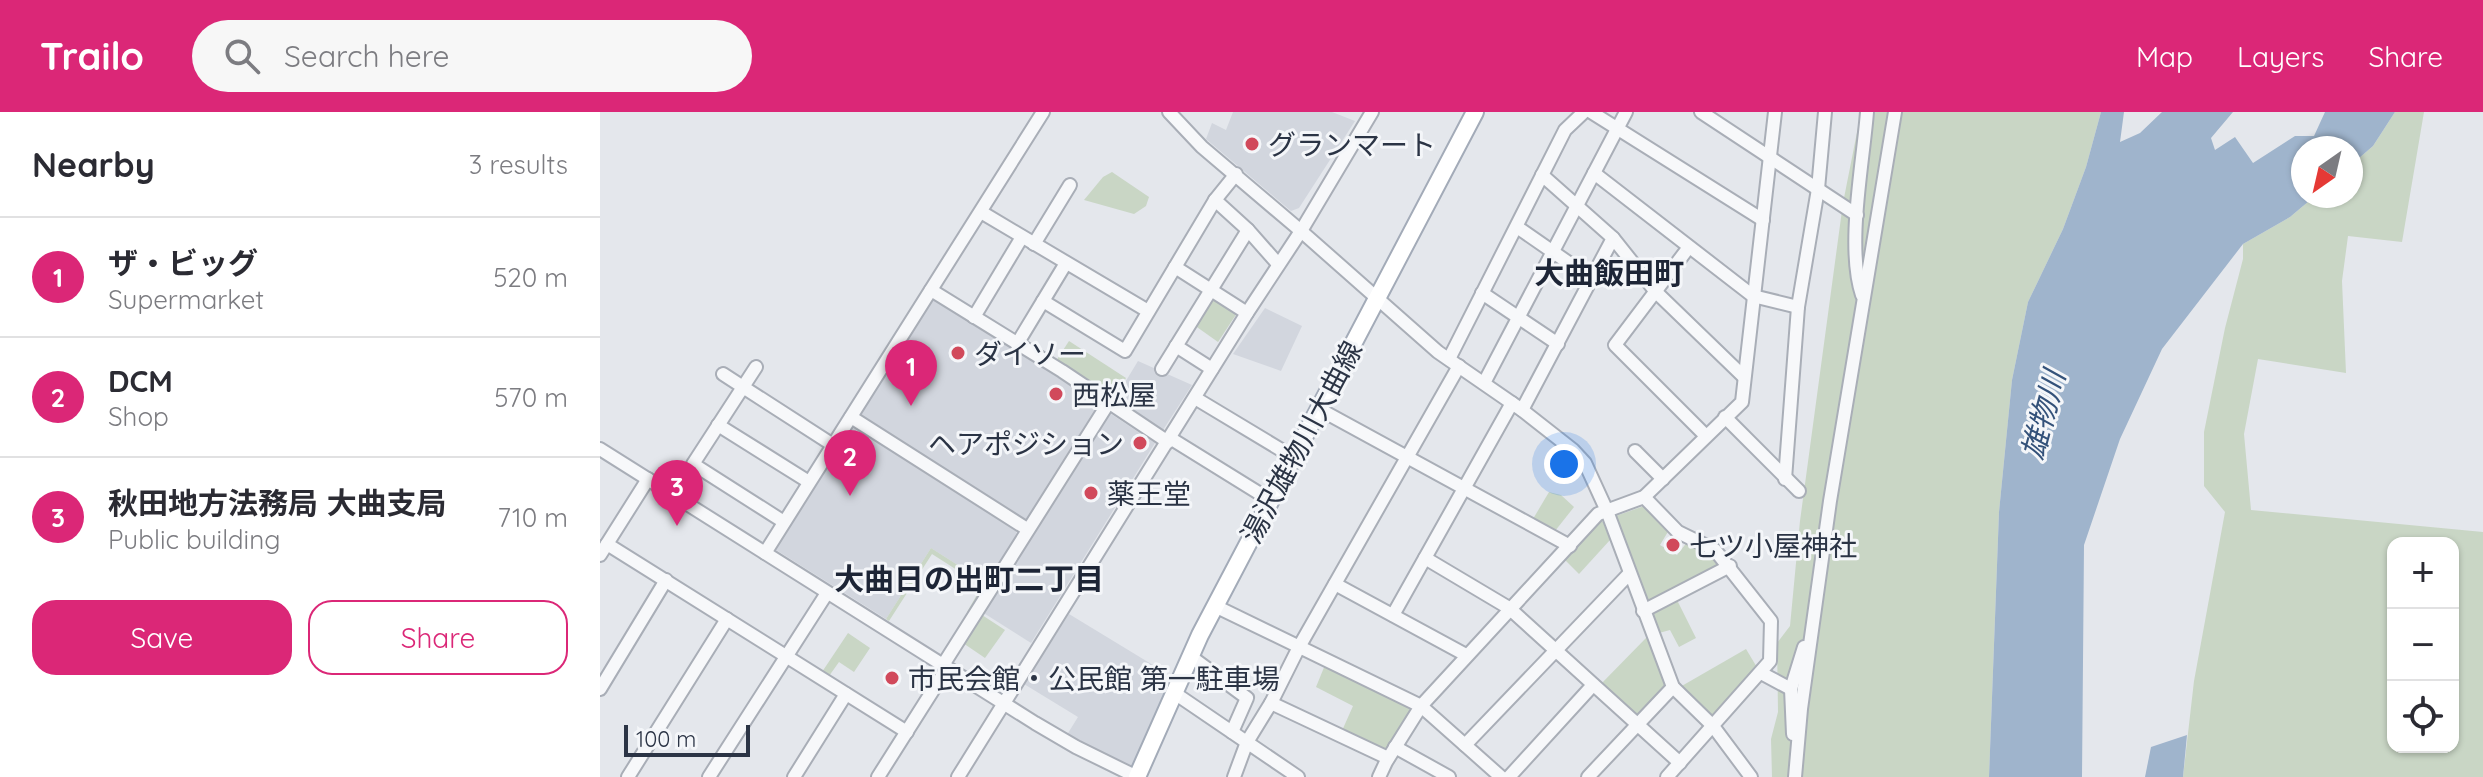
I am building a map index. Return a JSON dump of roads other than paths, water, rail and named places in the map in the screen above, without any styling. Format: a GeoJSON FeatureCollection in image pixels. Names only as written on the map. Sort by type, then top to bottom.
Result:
{"type":"FeatureCollection","features":[{"type":"Feature","properties":{"kind":"main road","name":"湯沢雄物川大曲線"},"geometry":{"type":"LineString","coordinates":[[1137,777],[1173,692],[1215,606],[1475,112]]}},
{"type":"Feature","properties":{"kind":"street"},"geometry":{"type":"LineString","coordinates":[[765,553],[1043,112]]}},
{"type":"Feature","properties":{"kind":"street"},"geometry":{"type":"LineString","coordinates":[[1169,112],[1187,134],[1377,299],[1454,362],[1573,450],[1585,463],[1607,511],[1673,687],[1713,726],[1751,777]]}},
{"type":"Feature","properties":{"kind":"street"},"geometry":{"type":"LineString","coordinates":[[958,777],[1301,231],[1372,112]]}},
{"type":"Feature","properties":{"kind":"street"},"geometry":{"type":"LineString","coordinates":[[1234,777],[1247,742],[1406,456],[1454,362],[1482,293],[1565,130],[1584,112]]}},
{"type":"Feature","properties":{"kind":"street"},"geometry":{"type":"LineString","coordinates":[[1591,112],[1763,220]]}},
{"type":"Feature","properties":{"kind":"street"},"geometry":{"type":"LineString","coordinates":[[1484,383],[1626,112]]}},
{"type":"Feature","properties":{"kind":"street"},"geometry":{"type":"LineString","coordinates":[[1701,112],[1857,215]]}},
{"type":"Feature","properties":{"kind":"street"},"geometry":{"type":"LineString","coordinates":[[1727,129],[1729,112]]}},
{"type":"Feature","properties":{"kind":"street"},"geometry":{"type":"LineString","coordinates":[[1379,777],[1391,752],[1421,706],[1598,514],[1644,497],[1742,402],[1775,112]]}},
{"type":"Feature","properties":{"kind":"street"},"geometry":{"type":"LineString","coordinates":[[1785,479],[1798,307],[1818,189],[1825,112]]}},
{"type":"Feature","properties":{"kind":"street"},"geometry":{"type":"LineString","coordinates":[[1863,298],[1857,280],[1857,215],[1867,112]]}},
{"type":"Feature","properties":{"kind":"street"},"geometry":{"type":"LineString","coordinates":[[1795,772],[1811,634],[1895,112]]}},
{"type":"Feature","properties":{"kind":"street"},"geometry":{"type":"LineString","coordinates":[[1594,173],[1753,296],[1798,307]]}},
{"type":"Feature","properties":{"kind":"street"},"geometry":{"type":"LineString","coordinates":[[1043,301],[1125,351],[1215,200],[1236,174]]}},
{"type":"Feature","properties":{"kind":"street"},"geometry":{"type":"LineString","coordinates":[[1542,175],[1613,238],[1656,292],[1744,377]]}},
{"type":"Feature","properties":{"kind":"street"},"geometry":{"type":"LineString","coordinates":[[974,317],[1070,185]]}},
{"type":"Feature","properties":{"kind":"street"},"geometry":{"type":"LineString","coordinates":[[1857,215],[1881,188]]}},
{"type":"Feature","properties":{"kind":"street"},"geometry":{"type":"LineString","coordinates":[[1215,200],[1248,230],[1278,264]]}},
{"type":"Feature","properties":{"kind":"street"},"geometry":{"type":"LineString","coordinates":[[981,212],[1148,311]]}},
{"type":"Feature","properties":{"kind":"street"},"geometry":{"type":"LineString","coordinates":[[1517,227],[1592,279]]}},
{"type":"Feature","properties":{"kind":"street"},"geometry":{"type":"LineString","coordinates":[[1162,369],[1248,230]]}},
{"type":"Feature","properties":{"kind":"street"},"geometry":{"type":"LineString","coordinates":[[1393,615],[1464,488],[1558,344],[1613,238]]}},
{"type":"Feature","properties":{"kind":"street"},"geometry":{"type":"LineString","coordinates":[[1689,247],[1615,345],[1706,436]]}},
{"type":"Feature","properties":{"kind":"street"},"geometry":{"type":"LineString","coordinates":[[1017,344],[1066,263]]}},
{"type":"Feature","properties":{"kind":"street"},"geometry":{"type":"LineString","coordinates":[[1175,267],[1247,313]]}},
{"type":"Feature","properties":{"kind":"street"},"geometry":{"type":"LineString","coordinates":[[931,290],[1270,500]]}},
{"type":"Feature","properties":{"kind":"street"},"geometry":{"type":"LineString","coordinates":[[1482,293],[1558,344]]}},
{"type":"Feature","properties":{"kind":"street"},"geometry":{"type":"LineString","coordinates":[[1176,346],[1212,369]]}},
{"type":"Feature","properties":{"kind":"street"},"geometry":{"type":"LineString","coordinates":[[756,367],[693,464],[784,522]]}},
{"type":"Feature","properties":{"kind":"street"},"geometry":{"type":"LineString","coordinates":[[723,374],[833,445]]}},
{"type":"Feature","properties":{"kind":"street"},"geometry":{"type":"LineString","coordinates":[[1195,398],[1293,457]]}},
{"type":"Feature","properties":{"kind":"street"},"geometry":{"type":"LineString","coordinates":[[878,777],[1027,529],[1109,402]]}},
{"type":"Feature","properties":{"kind":"street"},"geometry":{"type":"LineString","coordinates":[[1319,409],[1570,546]]}},
{"type":"Feature","properties":{"kind":"street"},"geometry":{"type":"LineString","coordinates":[[851,417],[1027,529]]}},
{"type":"Feature","properties":{"kind":"street"},"geometry":{"type":"LineString","coordinates":[[1725,417],[1799,491]]}},
{"type":"Feature","properties":{"kind":"street"},"geometry":{"type":"LineString","coordinates":[[718,425],[809,482]]}},
{"type":"Feature","properties":{"kind":"street"},"geometry":{"type":"LineString","coordinates":[[600,449],[1004,704],[1076,747],[1137,777]]}},
{"type":"Feature","properties":{"kind":"street"},"geometry":{"type":"LineString","coordinates":[[1635,451],[1663,479]]}},
{"type":"Feature","properties":{"kind":"street"},"geometry":{"type":"LineString","coordinates":[[648,479],[604,549],[666,580],[907,732]]}},
{"type":"Feature","properties":{"kind":"street"},"geometry":{"type":"LineString","coordinates":[[1644,497],[1678,532],[1710,547],[1730,566],[1771,621],[1770,661],[1669,776]]}},
{"type":"Feature","properties":{"kind":"street"},"geometry":{"type":"LineString","coordinates":[[1425,558],[1509,608],[1680,763]]}},
{"type":"Feature","properties":{"kind":"street"},"geometry":{"type":"LineString","coordinates":[[1643,611],[1730,566]]}},
{"type":"Feature","properties":{"kind":"street"},"geometry":{"type":"LineString","coordinates":[[1465,745],[1629,574]]}},
{"type":"Feature","properties":{"kind":"street"},"geometry":{"type":"LineString","coordinates":[[600,689],[666,580]]}},
{"type":"Feature","properties":{"kind":"street"},"geometry":{"type":"LineString","coordinates":[[1335,584],[1466,655]]}},
{"type":"Feature","properties":{"kind":"street"},"geometry":{"type":"LineString","coordinates":[[709,777],[827,593]]}},
{"type":"Feature","properties":{"kind":"street"},"geometry":{"type":"LineString","coordinates":[[1215,606],[1421,706],[1501,777]]}},
{"type":"Feature","properties":{"kind":"street"},"geometry":{"type":"LineString","coordinates":[[628,777],[727,619]]}},
{"type":"Feature","properties":{"kind":"street"},"geometry":{"type":"LineString","coordinates":[[1795,772],[1791,689],[1811,634]]}},
{"type":"Feature","properties":{"kind":"street"},"geometry":{"type":"LineString","coordinates":[[1190,656],[1247,698],[1232,732]]}},
{"type":"Feature","properties":{"kind":"street"},"geometry":{"type":"LineString","coordinates":[[1761,673],[1791,689]]}},
{"type":"Feature","properties":{"kind":"street"},"geometry":{"type":"LineString","coordinates":[[1509,777],[1593,685]]}},
{"type":"Feature","properties":{"kind":"street"},"geometry":{"type":"LineString","coordinates":[[1588,777],[1673,687]]}},
{"type":"Feature","properties":{"kind":"street"},"geometry":{"type":"LineString","coordinates":[[1173,692],[1298,777]]}},
{"type":"Feature","properties":{"kind":"street"},"geometry":{"type":"LineString","coordinates":[[794,777],[846,694]]}},
{"type":"Feature","properties":{"kind":"street"},"geometry":{"type":"LineString","coordinates":[[1271,703],[1449,777]]}},
{"type":"Feature","properties":{"kind":"water","name":"雄物川"},"geometry":{"type":"Polygon","coordinates":[[[2101,112],[2124,112],[2120,142],[2140,133],[2162,112],[2233,112],[2211,138],[2215,150],[2235,137],[2253,163],[2291,139],[2291,208],[2301,208],[2243,244],[2162,349],[2120,439],[2084,545],[2082,777],[1989,777],[1999,512],[2012,380],[2028,302],[2063,229],[2086,167],[2101,112]]]}},
{"type":"Feature","properties":{"kind":"water"},"geometry":{"type":"Polygon","coordinates":[[[2325,112],[2395,112],[2373,146],[2363,155],[2363,136],[2314,136],[2325,112]]]}},
{"type":"Feature","properties":{"kind":"water"},"geometry":{"type":"Polygon","coordinates":[[[2187,735],[2183,777],[2145,777],[2151,747],[2187,735]]]}},
{"type":"Feature","properties":{"kind":"place","name":"グランマート"},"geometry":{"type":"Point","coordinates":[1252,144]}},
{"type":"Feature","properties":{"kind":"place","name":"ダイソー"},"geometry":{"type":"Point","coordinates":[958,353]}},
{"type":"Feature","properties":{"kind":"place","name":"西松屋"},"geometry":{"type":"Point","coordinates":[1056,394]}},
{"type":"Feature","properties":{"kind":"place","name":"ザ・ビッグ"},"geometry":{"type":"Point","coordinates":[911,406]}},
{"type":"Feature","properties":{"kind":"place","name":"ヘアポジション"},"geometry":{"type":"Point","coordinates":[1140,443]}},
{"type":"Feature","properties":{"kind":"place","name":"薬王堂"},"geometry":{"type":"Point","coordinates":[1091,493]}},
{"type":"Feature","properties":{"kind":"place","name":"DCM"},"geometry":{"type":"Point","coordinates":[850,496]}},
{"type":"Feature","properties":{"kind":"place","name":"秋田地方法務局 大曲支局"},"geometry":{"type":"Point","coordinates":[677,526]}},
{"type":"Feature","properties":{"kind":"place","name":"七ツ小屋神社"},"geometry":{"type":"Point","coordinates":[1673,545]}},
{"type":"Feature","properties":{"kind":"place","name":"市民会館・公民館 第一駐車場"},"geometry":{"type":"Point","coordinates":[892,678]}},
{"type":"Feature","properties":{"kind":"district","name":"大曲飯田町"},"geometry":{"type":"Point","coordinates":[1609,273]}},
{"type":"Feature","properties":{"kind":"district","name":"大曲日の出町二丁目"},"geometry":{"type":"Point","coordinates":[969,579]}}]}
